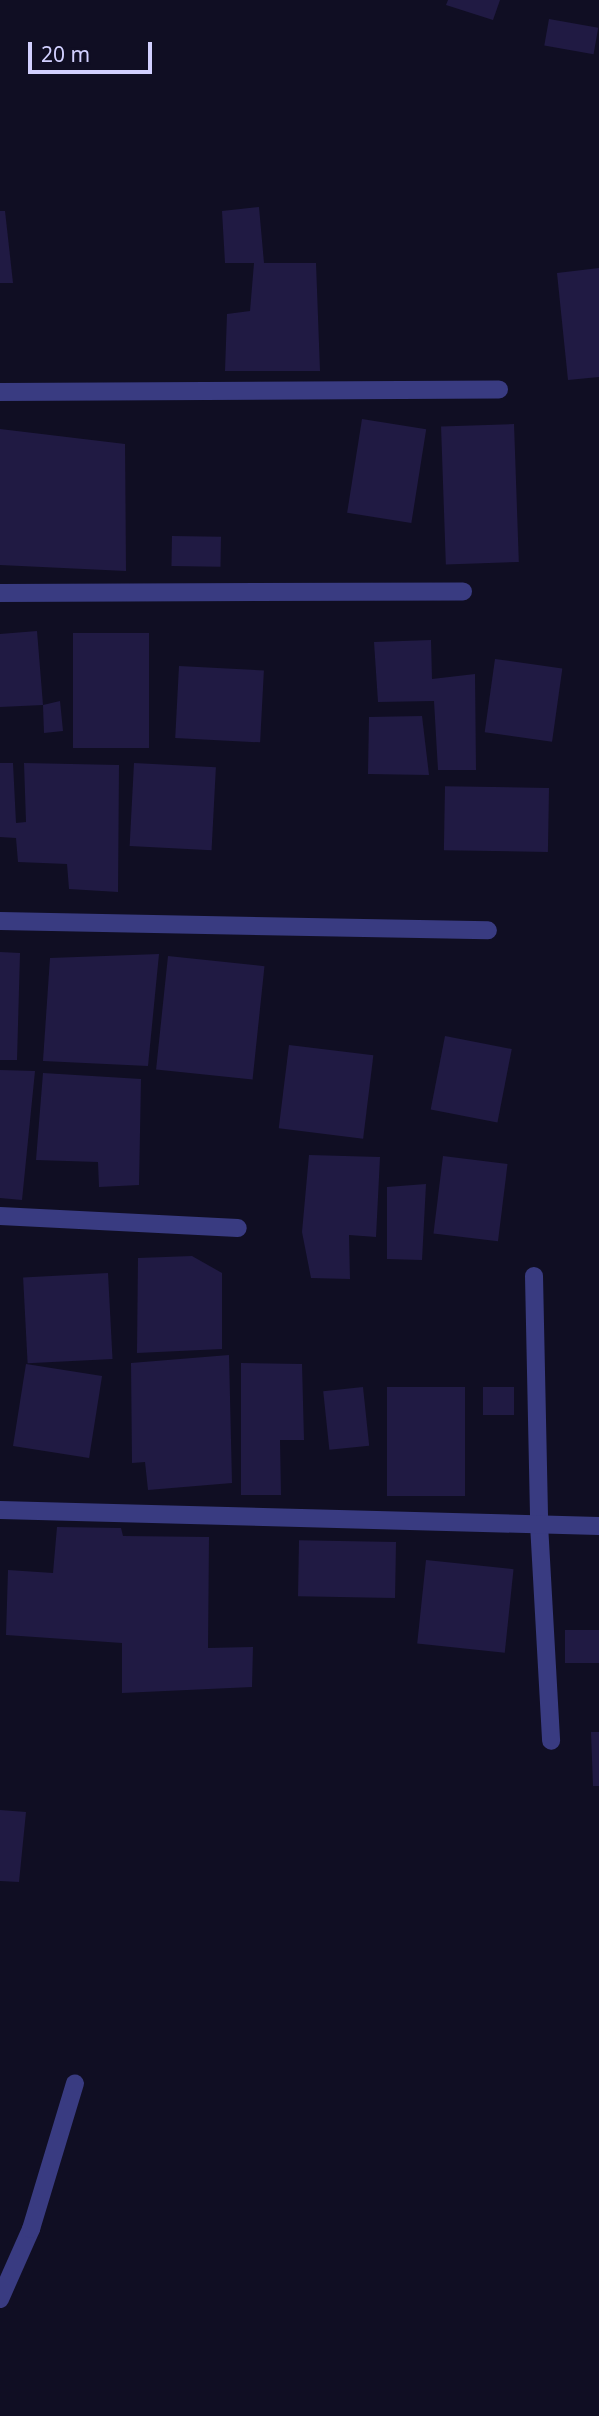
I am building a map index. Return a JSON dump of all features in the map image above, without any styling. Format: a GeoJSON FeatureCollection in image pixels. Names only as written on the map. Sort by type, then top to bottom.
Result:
{"type":"FeatureCollection","features":[{"type":"Feature","properties":{"kind":"street"},"geometry":{"type":"LineString","coordinates":[[0,392],[499,389]]}},
{"type":"Feature","properties":{"kind":"street"},"geometry":{"type":"LineString","coordinates":[[0,593],[464,591]]}},
{"type":"Feature","properties":{"kind":"street"},"geometry":{"type":"LineString","coordinates":[[0,921],[488,930]]}},
{"type":"Feature","properties":{"kind":"street"},"geometry":{"type":"LineString","coordinates":[[0,1216],[238,1228]]}},
{"type":"Feature","properties":{"kind":"street"},"geometry":{"type":"LineString","coordinates":[[534,1276],[539,1524],[551,1741]]}},
{"type":"Feature","properties":{"kind":"street"},"geometry":{"type":"LineString","coordinates":[[0,1510],[599,1526]]}},
{"type":"Feature","properties":{"kind":"street"},"geometry":{"type":"LineString","coordinates":[[0,2299],[31,2229],[75,2083]]}},
{"type":"Feature","properties":{"kind":"building"},"geometry":{"type":"Polygon","coordinates":[[[448,0],[500,0],[493,20],[446,5],[448,0]]]}},
{"type":"Feature","properties":{"kind":"building"},"geometry":{"type":"Polygon","coordinates":[[[549,19],[598,28],[594,54],[544,46],[549,19]]]}},
{"type":"Feature","properties":{"kind":"building"},"geometry":{"type":"Polygon","coordinates":[[[259,207],[264,263],[316,263],[320,371],[225,371],[227,314],[250,311],[254,263],[225,263],[222,211],[259,207]]]}},
{"type":"Feature","properties":{"kind":"building"},"geometry":{"type":"Polygon","coordinates":[[[0,211],[5,211],[13,283],[0,283],[0,211]]]}},
{"type":"Feature","properties":{"kind":"building"},"geometry":{"type":"Polygon","coordinates":[[[599,268],[599,377],[568,380],[557,273],[599,268]]]}},
{"type":"Feature","properties":{"kind":"building"},"geometry":{"type":"Polygon","coordinates":[[[362,419],[426,429],[411,523],[347,513],[362,419]]]}},
{"type":"Feature","properties":{"kind":"building"},"geometry":{"type":"Polygon","coordinates":[[[514,424],[519,562],[446,564],[441,427],[514,424]]]}},
{"type":"Feature","properties":{"kind":"building"},"geometry":{"type":"Polygon","coordinates":[[[0,429],[125,444],[126,571],[0,565],[0,429]]]}},
{"type":"Feature","properties":{"kind":"building"},"geometry":{"type":"Polygon","coordinates":[[[172,536],[221,537],[220,567],[171,566],[172,536]]]}},
{"type":"Feature","properties":{"kind":"building"},"geometry":{"type":"Polygon","coordinates":[[[37,631],[43,705],[0,707],[0,634],[37,631]]]}},
{"type":"Feature","properties":{"kind":"building"},"geometry":{"type":"Polygon","coordinates":[[[73,633],[149,633],[149,748],[73,748],[73,633]]]}},
{"type":"Feature","properties":{"kind":"building"},"geometry":{"type":"Polygon","coordinates":[[[431,640],[432,679],[475,674],[476,770],[438,770],[434,701],[378,702],[374,642],[431,640]]]}},
{"type":"Feature","properties":{"kind":"building"},"geometry":{"type":"Polygon","coordinates":[[[495,659],[562,668],[552,742],[485,732],[495,659]]]}},
{"type":"Feature","properties":{"kind":"building"},"geometry":{"type":"Polygon","coordinates":[[[179,666],[264,670],[260,742],[175,738],[179,666]]]}},
{"type":"Feature","properties":{"kind":"building"},"geometry":{"type":"Polygon","coordinates":[[[60,701],[63,731],[44,733],[43,705],[60,701]]]}},
{"type":"Feature","properties":{"kind":"building"},"geometry":{"type":"Polygon","coordinates":[[[422,716],[429,775],[368,774],[369,717],[422,716]]]}},
{"type":"Feature","properties":{"kind":"building"},"geometry":{"type":"Polygon","coordinates":[[[0,763],[13,763],[16,823],[26,822],[24,763],[119,765],[118,892],[69,889],[67,864],[18,862],[16,838],[0,837],[0,763]]]}},
{"type":"Feature","properties":{"kind":"building"},"geometry":{"type":"Polygon","coordinates":[[[134,763],[216,767],[212,850],[130,846],[134,763]]]}},
{"type":"Feature","properties":{"kind":"building"},"geometry":{"type":"Polygon","coordinates":[[[445,786],[549,788],[548,852],[444,850],[445,786]]]}},
{"type":"Feature","properties":{"kind":"building"},"geometry":{"type":"Polygon","coordinates":[[[0,952],[20,953],[17,1060],[0,1060],[0,952]]]}},
{"type":"Feature","properties":{"kind":"building"},"geometry":{"type":"Polygon","coordinates":[[[159,954],[148,1066],[43,1061],[50,958],[159,954]]]}},
{"type":"Feature","properties":{"kind":"building"},"geometry":{"type":"Polygon","coordinates":[[[168,956],[264,966],[253,1080],[156,1069],[168,956]]]}},
{"type":"Feature","properties":{"kind":"building"},"geometry":{"type":"Polygon","coordinates":[[[445,1036],[512,1049],[497,1123],[431,1110],[445,1036]]]}},
{"type":"Feature","properties":{"kind":"building"},"geometry":{"type":"Polygon","coordinates":[[[289,1045],[373,1055],[363,1139],[279,1128],[289,1045]]]}},
{"type":"Feature","properties":{"kind":"building"},"geometry":{"type":"Polygon","coordinates":[[[0,1070],[35,1071],[22,1200],[0,1198],[0,1070]]]}},
{"type":"Feature","properties":{"kind":"building"},"geometry":{"type":"Polygon","coordinates":[[[43,1073],[141,1079],[139,1185],[99,1187],[98,1162],[36,1160],[43,1073]]]}},
{"type":"Feature","properties":{"kind":"building"},"geometry":{"type":"Polygon","coordinates":[[[309,1155],[380,1157],[376,1237],[349,1235],[350,1279],[311,1278],[302,1232],[309,1155]]]}},
{"type":"Feature","properties":{"kind":"building"},"geometry":{"type":"Polygon","coordinates":[[[443,1156],[508,1164],[498,1241],[433,1233],[443,1156]]]}},
{"type":"Feature","properties":{"kind":"building"},"geometry":{"type":"Polygon","coordinates":[[[426,1184],[422,1260],[387,1259],[387,1187],[426,1184]]]}},
{"type":"Feature","properties":{"kind":"building"},"geometry":{"type":"Polygon","coordinates":[[[192,1256],[222,1273],[222,1349],[137,1353],[138,1258],[192,1256]]]}},
{"type":"Feature","properties":{"kind":"building"},"geometry":{"type":"Polygon","coordinates":[[[108,1273],[113,1359],[28,1363],[23,1277],[108,1273]]]}},
{"type":"Feature","properties":{"kind":"building"},"geometry":{"type":"Polygon","coordinates":[[[229,1355],[232,1483],[148,1490],[145,1462],[132,1463],[131,1363],[229,1355]]]}},
{"type":"Feature","properties":{"kind":"building"},"geometry":{"type":"Polygon","coordinates":[[[241,1363],[302,1364],[304,1440],[280,1440],[281,1495],[241,1495],[241,1363]]]}},
{"type":"Feature","properties":{"kind":"building"},"geometry":{"type":"Polygon","coordinates":[[[26,1364],[102,1376],[89,1458],[13,1446],[26,1364]]]}},
{"type":"Feature","properties":{"kind":"building"},"geometry":{"type":"Polygon","coordinates":[[[363,1387],[369,1446],[329,1450],[323,1391],[363,1387]]]}},
{"type":"Feature","properties":{"kind":"building"},"geometry":{"type":"Polygon","coordinates":[[[387,1387],[465,1387],[465,1496],[387,1496],[387,1387]]]}},
{"type":"Feature","properties":{"kind":"building"},"geometry":{"type":"Polygon","coordinates":[[[483,1387],[514,1387],[514,1415],[483,1415],[483,1387]]]}},
{"type":"Feature","properties":{"kind":"building"},"geometry":{"type":"Polygon","coordinates":[[[57,1527],[121,1528],[123,1536],[209,1537],[208,1648],[253,1647],[252,1687],[122,1693],[122,1643],[6,1635],[8,1570],[53,1573],[57,1527]]]}},
{"type":"Feature","properties":{"kind":"building"},"geometry":{"type":"Polygon","coordinates":[[[299,1540],[396,1542],[395,1598],[298,1596],[299,1540]]]}},
{"type":"Feature","properties":{"kind":"building"},"geometry":{"type":"Polygon","coordinates":[[[426,1560],[514,1569],[505,1653],[417,1644],[426,1560]]]}},
{"type":"Feature","properties":{"kind":"building"},"geometry":{"type":"Polygon","coordinates":[[[565,1630],[599,1630],[599,1663],[565,1663],[565,1630]]]}},
{"type":"Feature","properties":{"kind":"building"},"geometry":{"type":"Polygon","coordinates":[[[591,1732],[599,1732],[599,1786],[593,1786],[591,1732]]]}},
{"type":"Feature","properties":{"kind":"building"},"geometry":{"type":"Polygon","coordinates":[[[0,1810],[26,1812],[19,1882],[0,1881],[0,1810]]]}}]}
